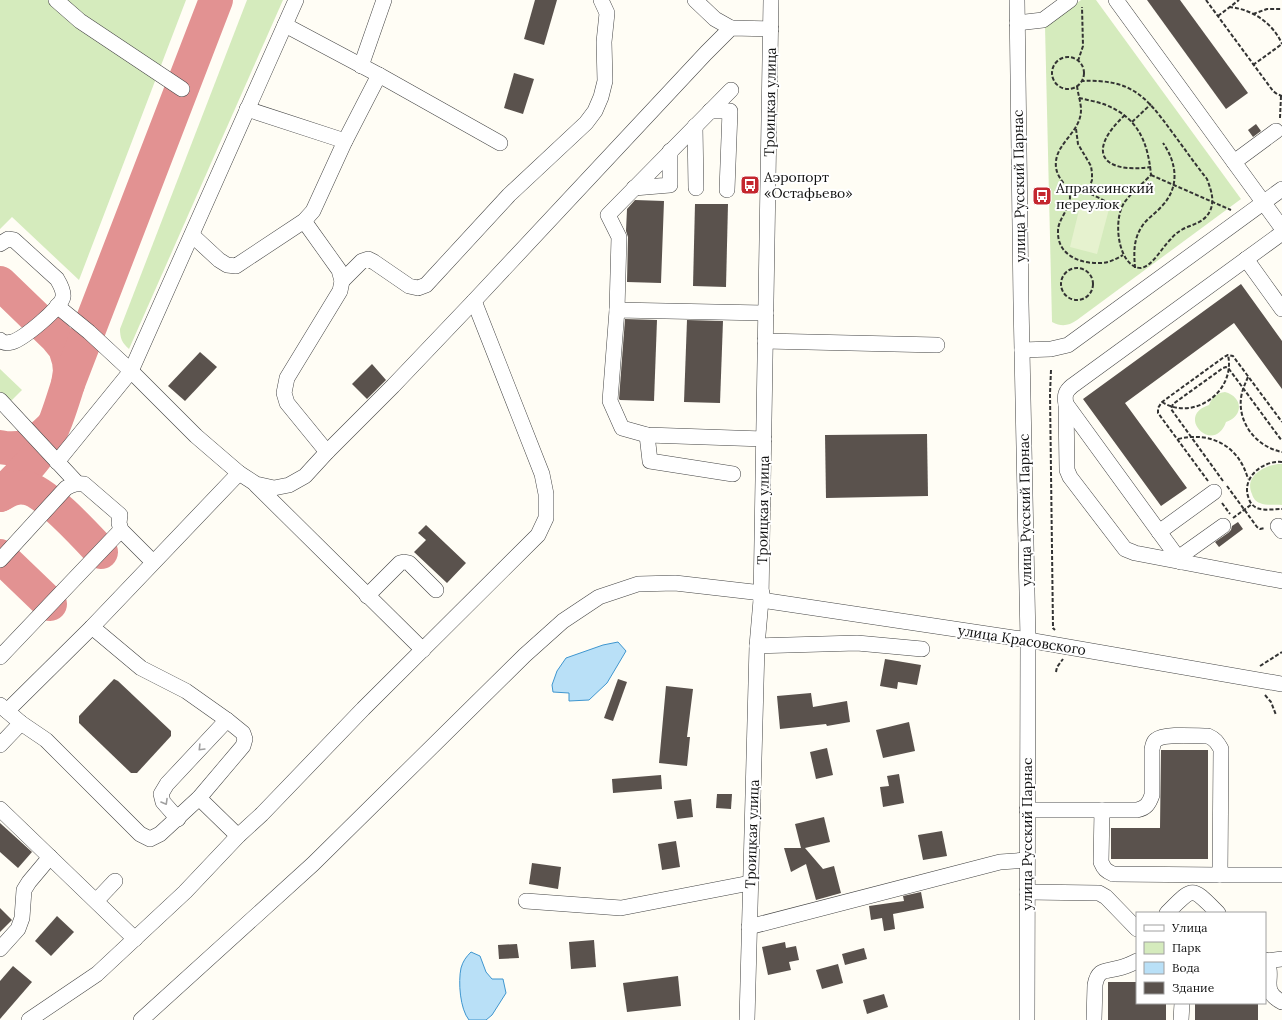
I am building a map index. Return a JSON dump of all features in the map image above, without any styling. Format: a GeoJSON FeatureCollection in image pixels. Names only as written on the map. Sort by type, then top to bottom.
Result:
{"type":"FeatureCollection","features":[{"type":"Feature","properties":{"kind":"street"},"geometry":{"type":"LineString","coordinates":[[56,0],[80,21],[182,89]]}},
{"type":"Feature","properties":{"kind":"street"},"geometry":{"type":"LineString","coordinates":[[58,462],[130,371],[296,0]]}},
{"type":"Feature","properties":{"kind":"street"},"geometry":{"type":"LineString","coordinates":[[361,66],[384,0]]}},
{"type":"Feature","properties":{"kind":"street"},"geometry":{"type":"LineString","coordinates":[[342,281],[362,261],[368,260],[374,262],[409,286],[418,288],[426,285],[509,195],[586,123],[595,111],[601,97],[605,81],[604,42],[607,13],[601,0]]}},
{"type":"Feature","properties":{"kind":"street"},"geometry":{"type":"LineString","coordinates":[[695,0],[715,19],[731,28],[771,29]]}},
{"type":"Feature","properties":{"kind":"street","name":"Троицкая улица"},"geometry":{"type":"LineString","coordinates":[[747,1020],[757,646],[762,597],[771,0]]}},
{"type":"Feature","properties":{"kind":"street","name":"улица Русский Парнас"},"geometry":{"type":"LineString","coordinates":[[1017,0],[1028,640],[1027,1020]]}},
{"type":"Feature","properties":{"kind":"street"},"geometry":{"type":"LineString","coordinates":[[1116,0],[1282,228]]}},
{"type":"Feature","properties":{"kind":"street"},"geometry":{"type":"LineString","coordinates":[[1017,23],[1043,20],[1065,2]]}},
{"type":"Feature","properties":{"kind":"street"},"geometry":{"type":"LineString","coordinates":[[285,25],[379,75],[500,143]]}},
{"type":"Feature","properties":{"kind":"street"},"geometry":{"type":"LineString","coordinates":[[256,484],[274,488],[289,485],[305,476],[398,381],[700,58],[731,28]]}},
{"type":"Feature","properties":{"kind":"street"},"geometry":{"type":"LineString","coordinates":[[192,235],[219,260],[227,265],[236,266],[304,221],[313,211],[345,140],[379,75]]}},
{"type":"Feature","properties":{"kind":"street"},"geometry":{"type":"LineString","coordinates":[[731,90],[608,215],[619,237],[617,310],[610,401],[622,428],[647,435],[764,439]]}},
{"type":"Feature","properties":{"kind":"street"},"geometry":{"type":"LineString","coordinates":[[247,109],[345,140]]}},
{"type":"Feature","properties":{"kind":"street"},"geometry":{"type":"LineString","coordinates":[[710,111],[730,111],[727,190]]}},
{"type":"Feature","properties":{"kind":"street"},"geometry":{"type":"LineString","coordinates":[[695,126],[696,188]]}},
{"type":"Feature","properties":{"kind":"street"},"geometry":{"type":"LineString","coordinates":[[1234,162],[1276,131]]}},
{"type":"Feature","properties":{"kind":"street"},"geometry":{"type":"LineString","coordinates":[[634,188],[670,185],[670,151]]}},
{"type":"Feature","properties":{"kind":"street"},"geometry":{"type":"LineString","coordinates":[[1022,350],[1051,349],[1068,345],[1282,189]]}},
{"type":"Feature","properties":{"kind":"street"},"geometry":{"type":"LineString","coordinates":[[304,221],[339,270],[342,281],[340,291],[287,378],[284,393],[287,403],[327,452]]}},
{"type":"Feature","properties":{"kind":"street"},"geometry":{"type":"LineString","coordinates":[[1282,233],[1068,389],[1065,398],[1066,467],[1070,477],[1125,549],[1135,553],[1180,560],[1282,581]]}},
{"type":"Feature","properties":{"kind":"street"},"geometry":{"type":"LineString","coordinates":[[0,244],[8,238],[14,240],[57,279],[61,287],[63,297],[57,306],[41,323],[27,334],[13,342],[3,342],[0,340]]}},
{"type":"Feature","properties":{"kind":"street"},"geometry":{"type":"LineString","coordinates":[[1246,259],[1282,309]]}},
{"type":"Feature","properties":{"kind":"street"},"geometry":{"type":"LineString","coordinates":[[29,1020],[97,974],[185,892],[363,709],[538,535],[546,518],[546,494],[542,474],[474,301]]}},
{"type":"Feature","properties":{"kind":"street"},"geometry":{"type":"LineString","coordinates":[[57,306],[89,332],[196,436],[238,473],[256,484],[423,650]]}},
{"type":"Feature","properties":{"kind":"street"},"geometry":{"type":"LineString","coordinates":[[617,310],[766,313]]}},
{"type":"Feature","properties":{"kind":"street"},"geometry":{"type":"LineString","coordinates":[[765,341],[937,345]]}},
{"type":"Feature","properties":{"kind":"street"},"geometry":{"type":"LineString","coordinates":[[0,400],[77,483]]}},
{"type":"Feature","properties":{"kind":"street"},"geometry":{"type":"LineString","coordinates":[[1066,404],[1180,560]]}},
{"type":"Feature","properties":{"kind":"street"},"geometry":{"type":"LineString","coordinates":[[647,435],[650,461],[733,474]]}},
{"type":"Feature","properties":{"kind":"street"},"geometry":{"type":"LineString","coordinates":[[92,626],[141,668],[186,691],[227,720],[243,733],[245,740],[243,746],[200,798],[160,834],[150,839],[140,834],[46,740],[21,723],[3,708],[92,626],[238,473]]}},
{"type":"Feature","properties":{"kind":"street"},"geometry":{"type":"LineString","coordinates":[[0,560],[66,488],[71,484],[77,483],[84,484],[120,515],[119,523],[121,530],[153,562]]}},
{"type":"Feature","properties":{"kind":"street"},"geometry":{"type":"LineString","coordinates":[[1159,532],[1214,492]]}},
{"type":"Feature","properties":{"kind":"street"},"geometry":{"type":"LineString","coordinates":[[1180,560],[1228,522]]}},
{"type":"Feature","properties":{"kind":"street"},"geometry":{"type":"LineString","coordinates":[[0,657],[121,530]]}},
{"type":"Feature","properties":{"kind":"street"},"geometry":{"type":"LineString","coordinates":[[367,596],[400,563],[404,562],[409,563],[436,590]]}},
{"type":"Feature","properties":{"kind":"street","name":"улица Красовского"},"geometry":{"type":"LineString","coordinates":[[141,1020],[313,864],[525,655],[563,621],[599,598],[638,584],[675,583],[1028,640],[1282,684]]}},
{"type":"Feature","properties":{"kind":"street"},"geometry":{"type":"LineString","coordinates":[[757,646],[857,642],[922,650]]}},
{"type":"Feature","properties":{"kind":"street"},"geometry":{"type":"LineString","coordinates":[[178,819],[163,802],[161,794],[167,784],[227,720]]}},
{"type":"Feature","properties":{"kind":"street"},"geometry":{"type":"LineString","coordinates":[[0,745],[21,723]]}},
{"type":"Feature","properties":{"kind":"street"},"geometry":{"type":"LineString","coordinates":[[1027,810],[1137,810],[1143,808],[1150,801],[1152,795],[1152,749],[1153,743],[1156,739],[1164,736],[1208,736],[1213,738],[1221,749],[1220,875]]}},
{"type":"Feature","properties":{"kind":"street"},"geometry":{"type":"LineString","coordinates":[[200,798],[238,836]]}},
{"type":"Feature","properties":{"kind":"street"},"geometry":{"type":"LineString","coordinates":[[0,809],[97,900],[135,938]]}},
{"type":"Feature","properties":{"kind":"street"},"geometry":{"type":"LineString","coordinates":[[1102,810],[1101,862],[1103,868],[1107,872],[1113,874],[1282,875]]}},
{"type":"Feature","properties":{"kind":"street"},"geometry":{"type":"LineString","coordinates":[[0,949],[18,928],[22,918],[24,890],[50,857]]}},
{"type":"Feature","properties":{"kind":"street"},"geometry":{"type":"LineString","coordinates":[[749,927],[1000,862],[1027,860]]}},
{"type":"Feature","properties":{"kind":"street"},"geometry":{"type":"LineString","coordinates":[[97,900],[115,881]]}},
{"type":"Feature","properties":{"kind":"street"},"geometry":{"type":"LineString","coordinates":[[526,901],[621,908],[750,883]]}},
{"type":"Feature","properties":{"kind":"street"},"geometry":{"type":"LineString","coordinates":[[1027,892],[1098,893],[1106,897],[1136,928]]}},
{"type":"Feature","properties":{"kind":"street"},"geometry":{"type":"LineString","coordinates":[[1168,912],[1185,895],[1194,893],[1198,894],[1217,912]]}},
{"type":"Feature","properties":{"kind":"street"},"geometry":{"type":"LineString","coordinates":[[1266,960],[1282,959]]}},
{"type":"Feature","properties":{"kind":"street"},"geometry":{"type":"LineString","coordinates":[[1094,1020],[1095,985],[1098,975],[1106,970],[1119,968],[1136,961]]}},
{"type":"Feature","properties":{"kind":"street"},"geometry":{"type":"LineString","coordinates":[[1266,962],[1269,967],[1269,990],[1273,996],[1282,1002]]}},
{"type":"Feature","properties":{"kind":"street"},"geometry":{"type":"LineString","coordinates":[[1182,1004],[1182,1020]]}},
{"type":"Feature","properties":{"kind":"path"},"geometry":{"type":"LineString","coordinates":[[1078,61],[1083,39],[1082,0]]}},
{"type":"Feature","properties":{"kind":"path"},"geometry":{"type":"LineString","coordinates":[[1206,0],[1273,91],[1281,96]]}},
{"type":"Feature","properties":{"kind":"path"},"geometry":{"type":"LineString","coordinates":[[1218,16],[1239,0]]}},
{"type":"Feature","properties":{"kind":"path"},"geometry":{"type":"LineString","coordinates":[[1229,7],[1253,14],[1266,22],[1274,30],[1282,44],[1253,65]]}},
{"type":"Feature","properties":{"kind":"path"},"geometry":{"type":"LineString","coordinates":[[1253,14],[1267,9],[1282,9]]}},
{"type":"Feature","properties":{"kind":"path"},"geometry":{"type":"LineString","coordinates":[[1064,58],[1071,58],[1078,61],[1084,70],[1082,81],[1077,86],[1070,89],[1062,88],[1056,83],[1053,76],[1053,69],[1057,62],[1064,58]]}},
{"type":"Feature","properties":{"kind":"path"},"geometry":{"type":"LineString","coordinates":[[1082,81],[1094,80],[1112,82],[1128,88],[1151,104],[1207,179],[1212,192],[1213,202],[1210,212],[1203,219],[1177,234],[1164,246],[1148,265],[1142,268],[1135,268],[1123,255],[1121,248],[1118,231],[1121,210],[1124,203],[1151,175]]}},
{"type":"Feature","properties":{"kind":"path"},"geometry":{"type":"LineString","coordinates":[[1077,86],[1081,111],[1079,121],[1076,128],[1058,152],[1056,162],[1056,172],[1060,181],[1070,195],[1070,201],[1062,217],[1058,231],[1060,245],[1069,256],[1082,262],[1101,263],[1113,261],[1123,255]]}},
{"type":"Feature","properties":{"kind":"path"},"geometry":{"type":"LineString","coordinates":[[1276,131],[1282,110],[1282,91]]}},
{"type":"Feature","properties":{"kind":"path"},"geometry":{"type":"LineString","coordinates":[[1079,98],[1106,105],[1125,115],[1132,122],[1147,146],[1151,175]]}},
{"type":"Feature","properties":{"kind":"path"},"geometry":{"type":"LineString","coordinates":[[1132,122],[1151,104]]}},
{"type":"Feature","properties":{"kind":"path"},"geometry":{"type":"LineString","coordinates":[[1125,115],[1116,123],[1104,142],[1104,157],[1112,164],[1121,167],[1140,169],[1150,167]]}},
{"type":"Feature","properties":{"kind":"path"},"geometry":{"type":"LineString","coordinates":[[1076,128],[1078,144],[1091,166],[1092,180],[1088,192]]}},
{"type":"Feature","properties":{"kind":"path"},"geometry":{"type":"LineString","coordinates":[[1135,268],[1134,250],[1137,235],[1147,220],[1166,202],[1174,185],[1175,170],[1172,159],[1163,143]]}},
{"type":"Feature","properties":{"kind":"path"},"geometry":{"type":"LineString","coordinates":[[1151,175],[1245,216]]}},
{"type":"Feature","properties":{"kind":"path"},"geometry":{"type":"LineString","coordinates":[[1067,189],[1077,189],[1088,192],[1121,210]]}},
{"type":"Feature","properties":{"kind":"path"},"geometry":{"type":"LineString","coordinates":[[1082,262],[1082,268]]}},
{"type":"Feature","properties":{"kind":"path"},"geometry":{"type":"LineString","coordinates":[[1074,268],[1082,268],[1089,272],[1093,279],[1093,287],[1090,294],[1084,299],[1076,301],[1069,299],[1063,293],[1060,285],[1062,278],[1067,271],[1074,268]]}},
{"type":"Feature","properties":{"kind":"path"},"geometry":{"type":"LineString","coordinates":[[1162,402],[1172,407],[1192,408],[1208,402],[1220,390],[1228,375],[1228,355]]}},
{"type":"Feature","properties":{"kind":"path"},"geometry":{"type":"LineString","coordinates":[[1252,504],[1228,522],[1214,492],[1214,488],[1158,413],[1158,408],[1162,402],[1224,356],[1228,355],[1233,356],[1282,422]]}},
{"type":"Feature","properties":{"kind":"path"},"geometry":{"type":"LineString","coordinates":[[1277,527],[1264,529],[1258,528],[1172,411],[1172,407],[1173,404],[1226,367],[1282,441]]}},
{"type":"Feature","properties":{"kind":"path"},"geometry":{"type":"LineString","coordinates":[[1052,370],[1050,394],[1053,628],[1057,635]]}},
{"type":"Feature","properties":{"kind":"path"},"geometry":{"type":"LineString","coordinates":[[1248,376],[1243,388],[1241,407],[1242,416],[1256,439],[1272,450],[1282,452]]}},
{"type":"Feature","properties":{"kind":"path"},"geometry":{"type":"LineString","coordinates":[[1177,439],[1190,436],[1208,438],[1217,441],[1225,446],[1240,460],[1249,481]]}},
{"type":"Feature","properties":{"kind":"path"},"geometry":{"type":"LineString","coordinates":[[1282,462],[1264,464],[1254,472],[1246,490],[1248,498],[1252,504],[1258,508],[1282,509]]}},
{"type":"Feature","properties":{"kind":"path"},"geometry":{"type":"LineString","coordinates":[[1260,666],[1282,652]]}},
{"type":"Feature","properties":{"kind":"green space"},"geometry":{"type":"Polygon","coordinates":[[[0,0],[186,0],[79,280],[12,217],[0,229],[0,0]]]}},
{"type":"Feature","properties":{"kind":"green space"},"geometry":{"type":"Polygon","coordinates":[[[247,0],[283,0],[129,349],[122,340],[120,329],[247,0]]]}},
{"type":"Feature","properties":{"kind":"green space"},"geometry":{"type":"Polygon","coordinates":[[[1081,0],[1096,0],[1241,199],[1077,320],[1068,325],[1059,325],[1052,322],[1045,26],[1081,0]]]}},
{"type":"Feature","properties":{"kind":"green space"},"geometry":{"type":"Polygon","coordinates":[[[1081,202],[1109,209],[1097,254],[1070,247],[1081,202]]]}},
{"type":"Feature","properties":{"kind":"green space"},"geometry":{"type":"Polygon","coordinates":[[[0,369],[22,390],[9,403],[0,394],[0,369]]]}},
{"type":"Feature","properties":{"kind":"green space"},"geometry":{"type":"Polygon","coordinates":[[[1225,392],[1231,394],[1238,402],[1238,411],[1232,419],[1226,422],[1220,431],[1213,435],[1206,434],[1200,430],[1196,424],[1195,417],[1199,410],[1209,405],[1215,396],[1225,392]]]}},
{"type":"Feature","properties":{"kind":"green space"},"geometry":{"type":"Polygon","coordinates":[[[1282,464],[1282,505],[1265,504],[1256,501],[1250,488],[1253,478],[1256,473],[1266,467],[1282,464]]]}},
{"type":"Feature","properties":{"kind":"water"},"geometry":{"type":"Polygon","coordinates":[[[618,642],[626,651],[607,683],[589,700],[569,701],[569,693],[553,692],[552,685],[557,671],[566,658],[603,645],[618,642]]]}},
{"type":"Feature","properties":{"kind":"water"},"geometry":{"type":"Polygon","coordinates":[[[471,952],[480,956],[486,972],[492,979],[503,979],[506,993],[492,1015],[486,1020],[469,1020],[462,1002],[460,988],[461,968],[465,959],[471,952]]]}},
{"type":"Feature","properties":{"kind":"building"},"geometry":{"type":"Polygon","coordinates":[[[535,0],[557,0],[544,45],[524,39],[535,0]]]}},
{"type":"Feature","properties":{"kind":"building"},"geometry":{"type":"Polygon","coordinates":[[[1147,0],[1180,0],[1248,93],[1226,109],[1147,0]]]}},
{"type":"Feature","properties":{"kind":"building"},"geometry":{"type":"Polygon","coordinates":[[[514,73],[534,79],[523,114],[504,108],[514,73]]]}},
{"type":"Feature","properties":{"kind":"building"},"geometry":{"type":"Polygon","coordinates":[[[1256,124],[1261,131],[1253,137],[1248,130],[1256,124]]]}},
{"type":"Feature","properties":{"kind":"building"},"geometry":{"type":"Polygon","coordinates":[[[635,200],[664,201],[661,283],[627,282],[627,209],[635,200]]]}},
{"type":"Feature","properties":{"kind":"building"},"geometry":{"type":"Polygon","coordinates":[[[695,204],[728,204],[726,287],[693,286],[695,204]]]}},
{"type":"Feature","properties":{"kind":"building"},"geometry":{"type":"Polygon","coordinates":[[[1241,284],[1282,341],[1282,389],[1234,323],[1125,403],[1187,488],[1161,506],[1083,399],[1241,284]]]}},
{"type":"Feature","properties":{"kind":"building"},"geometry":{"type":"Polygon","coordinates":[[[625,319],[657,320],[654,401],[619,399],[625,319]]]}},
{"type":"Feature","properties":{"kind":"building"},"geometry":{"type":"Polygon","coordinates":[[[687,320],[723,321],[720,403],[684,402],[687,320]]]}},
{"type":"Feature","properties":{"kind":"building"},"geometry":{"type":"Polygon","coordinates":[[[200,352],[217,367],[185,401],[168,386],[200,352]]]}},
{"type":"Feature","properties":{"kind":"building"},"geometry":{"type":"Polygon","coordinates":[[[372,364],[386,380],[367,399],[352,384],[372,364]]]}},
{"type":"Feature","properties":{"kind":"building"},"geometry":{"type":"Polygon","coordinates":[[[927,434],[928,496],[826,498],[825,435],[927,434]]]}},
{"type":"Feature","properties":{"kind":"building"},"geometry":{"type":"Polygon","coordinates":[[[1238,522],[1243,529],[1219,547],[1215,542],[1228,533],[1232,526],[1238,522]]]}},
{"type":"Feature","properties":{"kind":"building"},"geometry":{"type":"Polygon","coordinates":[[[426,525],[466,563],[447,583],[414,552],[426,540],[418,533],[426,525]]]}},
{"type":"Feature","properties":{"kind":"building"},"geometry":{"type":"Polygon","coordinates":[[[885,659],[921,665],[917,685],[898,682],[897,689],[880,686],[885,659]]]}},
{"type":"Feature","properties":{"kind":"building"},"geometry":{"type":"Polygon","coordinates":[[[114,679],[118,681],[171,731],[171,736],[137,773],[131,773],[79,723],[79,716],[114,679]]]}},
{"type":"Feature","properties":{"kind":"building"},"geometry":{"type":"Polygon","coordinates":[[[618,679],[627,682],[613,721],[604,718],[618,679]]]}},
{"type":"Feature","properties":{"kind":"building"},"geometry":{"type":"Polygon","coordinates":[[[666,686],[693,689],[687,737],[690,737],[687,766],[659,763],[666,686]]]}},
{"type":"Feature","properties":{"kind":"building"},"geometry":{"type":"Polygon","coordinates":[[[811,693],[813,707],[847,701],[850,722],[827,726],[826,724],[780,729],[777,696],[811,693]]]}},
{"type":"Feature","properties":{"kind":"building"},"geometry":{"type":"Polygon","coordinates":[[[909,722],[915,751],[883,758],[876,730],[909,722]]]}},
{"type":"Feature","properties":{"kind":"building"},"geometry":{"type":"Polygon","coordinates":[[[827,748],[833,775],[816,779],[810,752],[827,748]]]}},
{"type":"Feature","properties":{"kind":"building"},"geometry":{"type":"Polygon","coordinates":[[[1161,750],[1208,750],[1208,859],[1111,859],[1111,828],[1160,828],[1161,750]]]}},
{"type":"Feature","properties":{"kind":"building"},"geometry":{"type":"Polygon","coordinates":[[[899,774],[904,803],[883,807],[880,787],[889,786],[887,776],[899,774]]]}},
{"type":"Feature","properties":{"kind":"building"},"geometry":{"type":"Polygon","coordinates":[[[661,775],[662,789],[613,793],[612,779],[661,775]]]}},
{"type":"Feature","properties":{"kind":"building"},"geometry":{"type":"Polygon","coordinates":[[[717,794],[732,794],[731,809],[716,808],[717,794]]]}},
{"type":"Feature","properties":{"kind":"building"},"geometry":{"type":"Polygon","coordinates":[[[691,799],[693,817],[677,819],[674,801],[691,799]]]}},
{"type":"Feature","properties":{"kind":"building"},"geometry":{"type":"Polygon","coordinates":[[[824,817],[830,842],[805,848],[823,869],[834,866],[841,893],[816,900],[806,864],[791,872],[784,848],[801,848],[795,824],[824,817]]]}},
{"type":"Feature","properties":{"kind":"building"},"geometry":{"type":"Polygon","coordinates":[[[0,823],[32,852],[18,868],[0,852],[0,823]]]}},
{"type":"Feature","properties":{"kind":"building"},"geometry":{"type":"Polygon","coordinates":[[[942,831],[947,856],[923,860],[918,835],[942,831]]]}},
{"type":"Feature","properties":{"kind":"building"},"geometry":{"type":"Polygon","coordinates":[[[676,841],[680,867],[662,870],[658,844],[676,841]]]}},
{"type":"Feature","properties":{"kind":"building"},"geometry":{"type":"Polygon","coordinates":[[[532,863],[561,867],[558,889],[529,884],[532,863]]]}},
{"type":"Feature","properties":{"kind":"building"},"geometry":{"type":"Polygon","coordinates":[[[921,892],[924,908],[893,914],[895,929],[884,931],[882,918],[871,920],[869,906],[904,901],[903,896],[921,892]]]}},
{"type":"Feature","properties":{"kind":"building"},"geometry":{"type":"Polygon","coordinates":[[[0,908],[12,920],[0,932],[0,908]]]}},
{"type":"Feature","properties":{"kind":"building"},"geometry":{"type":"Polygon","coordinates":[[[57,916],[74,932],[51,956],[35,941],[57,916]]]}},
{"type":"Feature","properties":{"kind":"building"},"geometry":{"type":"Polygon","coordinates":[[[594,940],[596,967],[571,969],[569,942],[594,940]]]}},
{"type":"Feature","properties":{"kind":"building"},"geometry":{"type":"Polygon","coordinates":[[[785,942],[786,948],[796,946],[799,960],[789,962],[791,970],[768,975],[762,947],[785,942]]]}},
{"type":"Feature","properties":{"kind":"building"},"geometry":{"type":"Polygon","coordinates":[[[517,944],[519,958],[499,959],[498,945],[517,944]]]}},
{"type":"Feature","properties":{"kind":"building"},"geometry":{"type":"Polygon","coordinates":[[[864,948],[867,959],[845,965],[842,954],[864,948]]]}},
{"type":"Feature","properties":{"kind":"building"},"geometry":{"type":"Polygon","coordinates":[[[838,964],[843,983],[822,989],[816,970],[838,964]]]}},
{"type":"Feature","properties":{"kind":"building"},"geometry":{"type":"Polygon","coordinates":[[[13,966],[32,982],[0,1019],[0,981],[13,966]]]}},
{"type":"Feature","properties":{"kind":"building"},"geometry":{"type":"Polygon","coordinates":[[[678,976],[681,1006],[627,1012],[623,983],[678,976]]]}},
{"type":"Feature","properties":{"kind":"building"},"geometry":{"type":"Polygon","coordinates":[[[1108,982],[1136,982],[1136,1004],[1166,1004],[1166,1020],[1108,1020],[1108,982]]]}},
{"type":"Feature","properties":{"kind":"building"},"geometry":{"type":"Polygon","coordinates":[[[884,994],[888,1007],[867,1014],[863,1000],[884,994]]]}},
{"type":"Feature","properties":{"kind":"building"},"geometry":{"type":"Polygon","coordinates":[[[1195,1004],[1258,1004],[1258,1020],[1195,1020],[1195,1004]]]}},
{"type":"Feature","properties":{"kind":"taxiway"},"geometry":{"type":"LineString","coordinates":[[0,495],[34,460],[51,432],[68,384],[216,0]]}},
{"type":"Feature","properties":{"kind":"taxiway"},"geometry":{"type":"LineString","coordinates":[[0,283],[56,337],[65,348],[70,371],[68,384]]}},
{"type":"Feature","properties":{"kind":"taxiway"},"geometry":{"type":"LineString","coordinates":[[0,447],[15,448],[28,445],[40,438],[51,428]]}},
{"type":"Feature","properties":{"kind":"taxiway"},"geometry":{"type":"LineString","coordinates":[[0,495],[16,488],[26,488],[34,491],[44,497],[65,516],[101,552]]}},
{"type":"Feature","properties":{"kind":"taxiway"},"geometry":{"type":"LineString","coordinates":[[0,556],[50,604]]}},
{"type":"Feature","properties":{"kind":"place","name":"Аэропорт «Остафьево»"},"geometry":{"type":"Point","coordinates":[750,185]}},
{"type":"Feature","properties":{"kind":"place","name":"Апраксинский переулок"},"geometry":{"type":"Point","coordinates":[1042,196]}}]}
